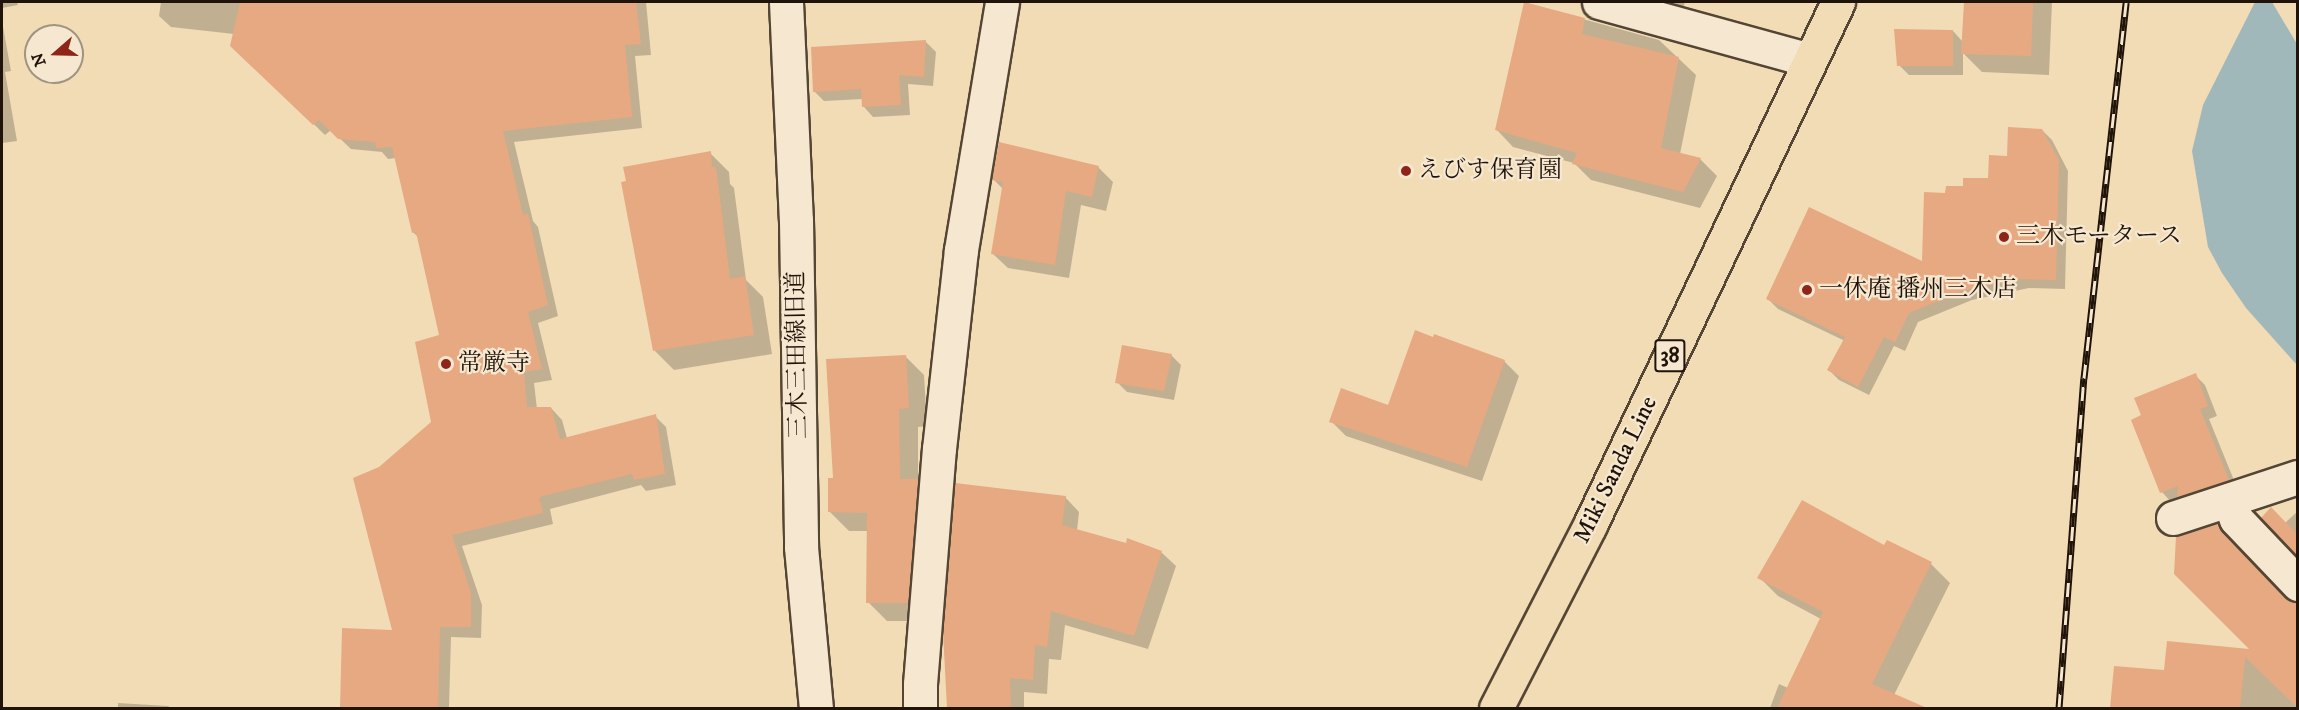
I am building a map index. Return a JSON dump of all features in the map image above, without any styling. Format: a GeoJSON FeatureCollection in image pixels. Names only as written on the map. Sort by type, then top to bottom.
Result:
{"type":"FeatureCollection","features":[{"type":"Feature","properties":{"kind":"main road","name":"Miki Sanda Line"},"geometry":{"type":"LineString","coordinates":[[1496,708],[1590,525],[1838,2]]}},
{"type":"Feature","properties":{"kind":"street","name":"三木三田線旧道"},"geometry":{"type":"LineString","coordinates":[[786,2],[796,220],[801,547],[816,708]]}},
{"type":"Feature","properties":{"kind":"street"},"geometry":{"type":"LineString","coordinates":[[920,708],[939,449],[961,250],[1002,2]]}},
{"type":"Feature","properties":{"kind":"street"},"geometry":{"type":"LineString","coordinates":[[1599,2],[1809,60]]}},
{"type":"Feature","properties":{"kind":"street"},"geometry":{"type":"LineString","coordinates":[[2173,518],[2298,477]]}},
{"type":"Feature","properties":{"kind":"street"},"geometry":{"type":"LineString","coordinates":[[2229,500],[2236,519],[2298,584]]}},
{"type":"Feature","properties":{"kind":"water"},"geometry":{"type":"Polygon","coordinates":[[[2255,2],[2272,2],[2297,44],[2297,365],[2246,308],[2222,273],[2208,247],[2192,151],[2203,105],[2255,2]]]}},
{"type":"Feature","properties":{"kind":"building"},"geometry":{"type":"Polygon","coordinates":[[[240,2],[636,2],[641,44],[625,45],[632,117],[503,131],[523,215],[528,214],[548,305],[528,312],[542,369],[524,372],[527,407],[551,407],[560,439],[656,414],[665,474],[634,480],[632,474],[539,497],[543,513],[452,535],[471,593],[471,627],[440,627],[438,708],[340,708],[342,628],[392,630],[353,478],[379,467],[431,422],[415,342],[439,335],[416,232],[412,233],[392,147],[376,148],[375,142],[338,139],[319,120],[313,125],[230,46],[240,2]]]}},
{"type":"Feature","properties":{"kind":"building"},"geometry":{"type":"Polygon","coordinates":[[[1524,2],[1585,18],[1582,34],[1679,57],[1661,148],[1701,158],[1683,192],[1572,164],[1577,153],[1495,130],[1524,2]]]}},
{"type":"Feature","properties":{"kind":"building"},"geometry":{"type":"Polygon","coordinates":[[[1964,2],[2033,2],[2031,56],[1961,54],[1964,2]]]}},
{"type":"Feature","properties":{"kind":"building"},"geometry":{"type":"Polygon","coordinates":[[[1894,29],[1953,30],[1953,66],[1897,66],[1894,29]]]}},
{"type":"Feature","properties":{"kind":"building"},"geometry":{"type":"Polygon","coordinates":[[[926,40],[924,77],[899,75],[901,105],[862,107],[861,89],[813,92],[811,47],[926,40]]]}},
{"type":"Feature","properties":{"kind":"building"},"geometry":{"type":"Polygon","coordinates":[[[2008,127],[2042,129],[2059,160],[2056,280],[2018,279],[1962,291],[1909,313],[1895,342],[1884,337],[1858,387],[1827,370],[1845,337],[1766,299],[1809,207],[1922,261],[1924,192],[1945,193],[1946,186],[1963,186],[1963,178],[1988,178],[1989,155],[2007,156],[2008,127]]]}},
{"type":"Feature","properties":{"kind":"building"},"geometry":{"type":"Polygon","coordinates":[[[999,142],[1099,166],[1092,197],[1066,191],[1055,265],[991,254],[1003,182],[992,180],[999,142]]]}},
{"type":"Feature","properties":{"kind":"building"},"geometry":{"type":"Polygon","coordinates":[[[711,151],[712,167],[716,167],[730,279],[745,276],[754,335],[653,351],[621,182],[626,181],[623,167],[711,151]]]}},
{"type":"Feature","properties":{"kind":"building"},"geometry":{"type":"Polygon","coordinates":[[[1415,330],[1433,337],[1434,334],[1505,360],[1467,467],[1329,422],[1341,388],[1388,405],[1415,330]]]}},
{"type":"Feature","properties":{"kind":"building"},"geometry":{"type":"Polygon","coordinates":[[[1122,345],[1172,354],[1164,391],[1115,383],[1122,345]]]}},
{"type":"Feature","properties":{"kind":"building"},"geometry":{"type":"Polygon","coordinates":[[[906,355],[909,408],[899,409],[900,479],[918,479],[908,603],[866,603],[867,513],[828,512],[828,478],[833,478],[826,359],[906,355]]]}},
{"type":"Feature","properties":{"kind":"building"},"geometry":{"type":"Polygon","coordinates":[[[2196,373],[2208,406],[2200,409],[2229,480],[2177,497],[2178,486],[2160,493],[2131,420],[2141,415],[2134,398],[2196,373]]]}},
{"type":"Feature","properties":{"kind":"building"},"geometry":{"type":"Polygon","coordinates":[[[955,483],[1066,496],[1062,525],[1126,543],[1127,538],[1162,551],[1134,636],[1051,611],[1047,647],[1035,645],[1033,680],[1010,678],[1011,708],[947,708],[943,632],[955,483]]]}},
{"type":"Feature","properties":{"kind":"building"},"geometry":{"type":"Polygon","coordinates":[[[1802,500],[1884,545],[1887,540],[1932,562],[1872,684],[1927,708],[1777,708],[1823,612],[1757,578],[1802,500]]]}},
{"type":"Feature","properties":{"kind":"building"},"geometry":{"type":"Polygon","coordinates":[[[2271,507],[2298,535],[2298,556],[2261,518],[2271,507]]]}},
{"type":"Feature","properties":{"kind":"building"},"geometry":{"type":"Polygon","coordinates":[[[2218,523],[2222,532],[2284,597],[2298,602],[2298,708],[2245,657],[2240,708],[2110,708],[2114,666],[2164,670],[2167,641],[2249,649],[2174,574],[2176,536],[2218,523]]]}},
{"type":"Feature","properties":{"kind":"railway"},"geometry":{"type":"LineString","coordinates":[[2059,708],[2084,378],[2126,2]]}},
{"type":"Feature","properties":{"kind":"place","name":"えびす保育園"},"geometry":{"type":"Point","coordinates":[1406,171]}},
{"type":"Feature","properties":{"kind":"place","name":"三木モータース"},"geometry":{"type":"Point","coordinates":[2004,237]}},
{"type":"Feature","properties":{"kind":"place","name":"一休庵 播州三木店"},"geometry":{"type":"Point","coordinates":[1807,290]}},
{"type":"Feature","properties":{"kind":"place","name":"常厳寺"},"geometry":{"type":"Point","coordinates":[446,364]}}]}
